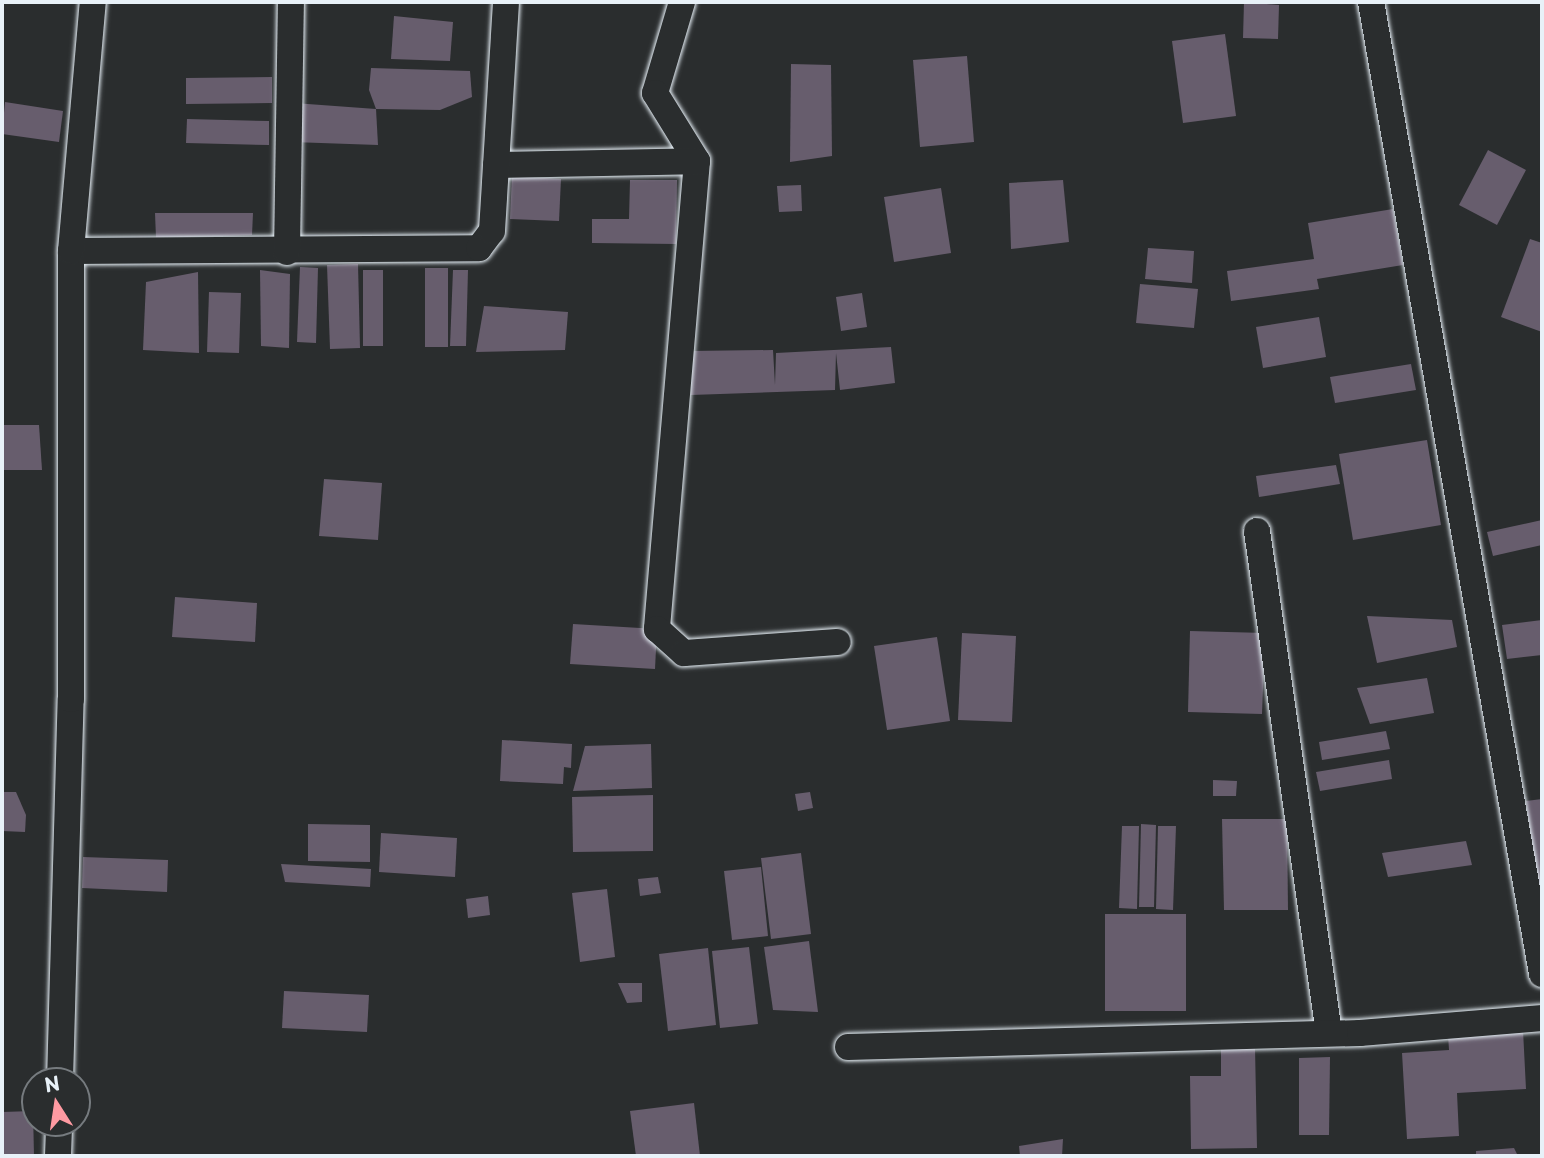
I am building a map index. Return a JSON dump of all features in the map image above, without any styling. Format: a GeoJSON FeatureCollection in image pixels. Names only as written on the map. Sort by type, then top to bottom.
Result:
{"type":"FeatureCollection","features":[{"type":"Feature","properties":{"kind":"street"},"geometry":{"type":"LineString","coordinates":[[60,1067],[71,699],[71,251],[93,2]]}},
{"type":"Feature","properties":{"kind":"street"},"geometry":{"type":"LineString","coordinates":[[287,252],[291,2]]}},
{"type":"Feature","properties":{"kind":"street"},"geometry":{"type":"LineString","coordinates":[[71,251],[287,252],[480,248],[492,231],[506,2]]}},
{"type":"Feature","properties":{"kind":"street"},"geometry":{"type":"LineString","coordinates":[[682,2],[655,93],[697,162],[657,629],[684,653],[838,642]]}},
{"type":"Feature","properties":{"kind":"street"},"geometry":{"type":"LineString","coordinates":[[1371,2],[1542,974]]}},
{"type":"Feature","properties":{"kind":"street"},"geometry":{"type":"LineString","coordinates":[[496,165],[697,162]]}},
{"type":"Feature","properties":{"kind":"street"},"geometry":{"type":"LineString","coordinates":[[1256,531],[1329,1033]]}},
{"type":"Feature","properties":{"kind":"street"},"geometry":{"type":"LineString","coordinates":[[848,1047],[1329,1033],[1542,1017]]}},
{"type":"Feature","properties":{"kind":"street"},"geometry":{"type":"LineString","coordinates":[[58,1156],[59,1137]]}},
{"type":"Feature","properties":{"kind":"building"},"geometry":{"type":"Polygon","coordinates":[[[1244,2],[1279,5],[1278,39],[1243,38],[1244,2]]]}},
{"type":"Feature","properties":{"kind":"building"},"geometry":{"type":"Polygon","coordinates":[[[394,16],[453,22],[450,61],[391,59],[394,16]]]}},
{"type":"Feature","properties":{"kind":"building"},"geometry":{"type":"Polygon","coordinates":[[[1225,34],[1236,116],[1183,123],[1172,41],[1225,34]]]}},
{"type":"Feature","properties":{"kind":"building"},"geometry":{"type":"Polygon","coordinates":[[[967,56],[974,142],[920,147],[913,60],[967,56]]]}},
{"type":"Feature","properties":{"kind":"building"},"geometry":{"type":"Polygon","coordinates":[[[791,64],[831,65],[832,156],[790,162],[791,64]]]}},
{"type":"Feature","properties":{"kind":"building"},"geometry":{"type":"Polygon","coordinates":[[[371,68],[470,71],[472,97],[440,110],[376,109],[369,90],[371,68]]]}},
{"type":"Feature","properties":{"kind":"building"},"geometry":{"type":"Polygon","coordinates":[[[272,77],[272,103],[186,104],[186,78],[272,77]]]}},
{"type":"Feature","properties":{"kind":"building"},"geometry":{"type":"Polygon","coordinates":[[[5,102],[63,111],[59,142],[2,134],[5,102]]]}},
{"type":"Feature","properties":{"kind":"building"},"geometry":{"type":"Polygon","coordinates":[[[294,103],[376,109],[378,145],[292,142],[294,103]]]}},
{"type":"Feature","properties":{"kind":"building"},"geometry":{"type":"Polygon","coordinates":[[[187,119],[269,121],[269,145],[186,143],[187,119]]]}},
{"type":"Feature","properties":{"kind":"building"},"geometry":{"type":"Polygon","coordinates":[[[1488,150],[1526,170],[1497,225],[1459,205],[1488,150]]]}},
{"type":"Feature","properties":{"kind":"building"},"geometry":{"type":"Polygon","coordinates":[[[512,176],[561,179],[559,221],[510,219],[512,176]]]}},
{"type":"Feature","properties":{"kind":"building"},"geometry":{"type":"Polygon","coordinates":[[[630,180],[677,180],[676,244],[592,243],[592,219],[629,219],[630,180]]]}},
{"type":"Feature","properties":{"kind":"building"},"geometry":{"type":"Polygon","coordinates":[[[1063,180],[1069,242],[1011,249],[1009,183],[1063,180]]]}},
{"type":"Feature","properties":{"kind":"building"},"geometry":{"type":"Polygon","coordinates":[[[801,185],[802,211],[779,212],[777,186],[801,185]]]}},
{"type":"Feature","properties":{"kind":"building"},"geometry":{"type":"Polygon","coordinates":[[[941,188],[951,253],[894,262],[884,197],[941,188]]]}},
{"type":"Feature","properties":{"kind":"building"},"geometry":{"type":"Polygon","coordinates":[[[1393,209],[1403,265],[1317,279],[1319,289],[1231,301],[1227,271],[1314,259],[1308,223],[1393,209]]]}},
{"type":"Feature","properties":{"kind":"building"},"geometry":{"type":"Polygon","coordinates":[[[155,213],[253,213],[252,235],[156,238],[155,213]]]}},
{"type":"Feature","properties":{"kind":"building"},"geometry":{"type":"Polygon","coordinates":[[[1530,239],[1542,243],[1542,332],[1501,317],[1530,239]]]}},
{"type":"Feature","properties":{"kind":"building"},"geometry":{"type":"Polygon","coordinates":[[[1148,248],[1194,251],[1192,283],[1145,279],[1148,248]]]}},
{"type":"Feature","properties":{"kind":"building"},"geometry":{"type":"Polygon","coordinates":[[[358,264],[360,348],[330,349],[327,265],[358,264]]]}},
{"type":"Feature","properties":{"kind":"building"},"geometry":{"type":"Polygon","coordinates":[[[300,267],[318,268],[316,343],[297,342],[300,267]]]}},
{"type":"Feature","properties":{"kind":"building"},"geometry":{"type":"Polygon","coordinates":[[[425,268],[448,268],[448,347],[425,347],[425,268]]]}},
{"type":"Feature","properties":{"kind":"building"},"geometry":{"type":"Polygon","coordinates":[[[260,270],[290,274],[289,348],[261,346],[260,270]]]}},
{"type":"Feature","properties":{"kind":"building"},"geometry":{"type":"Polygon","coordinates":[[[363,270],[383,270],[383,346],[363,346],[363,270]]]}},
{"type":"Feature","properties":{"kind":"building"},"geometry":{"type":"Polygon","coordinates":[[[453,270],[468,270],[466,346],[450,346],[453,270]]]}},
{"type":"Feature","properties":{"kind":"building"},"geometry":{"type":"Polygon","coordinates":[[[198,272],[199,353],[143,350],[146,282],[198,272]]]}},
{"type":"Feature","properties":{"kind":"building"},"geometry":{"type":"Polygon","coordinates":[[[1140,284],[1198,289],[1194,328],[1136,323],[1140,284]]]}},
{"type":"Feature","properties":{"kind":"building"},"geometry":{"type":"Polygon","coordinates":[[[209,292],[241,293],[239,353],[207,352],[209,292]]]}},
{"type":"Feature","properties":{"kind":"building"},"geometry":{"type":"Polygon","coordinates":[[[862,293],[867,327],[841,331],[836,297],[862,293]]]}},
{"type":"Feature","properties":{"kind":"building"},"geometry":{"type":"Polygon","coordinates":[[[484,306],[568,312],[565,350],[476,352],[484,306]]]}},
{"type":"Feature","properties":{"kind":"building"},"geometry":{"type":"Polygon","coordinates":[[[1319,317],[1326,357],[1263,368],[1256,327],[1319,317]]]}},
{"type":"Feature","properties":{"kind":"building"},"geometry":{"type":"Polygon","coordinates":[[[891,347],[895,383],[840,390],[836,353],[835,390],[691,395],[690,351],[773,350],[775,385],[776,353],[891,347]]]}},
{"type":"Feature","properties":{"kind":"building"},"geometry":{"type":"Polygon","coordinates":[[[1411,364],[1416,390],[1335,403],[1330,377],[1411,364]]]}},
{"type":"Feature","properties":{"kind":"building"},"geometry":{"type":"Polygon","coordinates":[[[2,425],[39,425],[42,470],[2,470],[2,425]]]}},
{"type":"Feature","properties":{"kind":"building"},"geometry":{"type":"Polygon","coordinates":[[[1427,440],[1441,525],[1353,540],[1339,454],[1427,440]]]}},
{"type":"Feature","properties":{"kind":"building"},"geometry":{"type":"Polygon","coordinates":[[[1336,465],[1340,484],[1259,497],[1256,476],[1336,465]]]}},
{"type":"Feature","properties":{"kind":"building"},"geometry":{"type":"Polygon","coordinates":[[[324,479],[382,483],[378,540],[319,536],[324,479]]]}},
{"type":"Feature","properties":{"kind":"building"},"geometry":{"type":"Polygon","coordinates":[[[1542,520],[1542,545],[1493,556],[1487,532],[1542,520]]]}},
{"type":"Feature","properties":{"kind":"building"},"geometry":{"type":"Polygon","coordinates":[[[175,597],[257,603],[255,642],[172,637],[175,597]]]}},
{"type":"Feature","properties":{"kind":"building"},"geometry":{"type":"Polygon","coordinates":[[[1367,616],[1452,620],[1457,647],[1377,663],[1367,616]]]}},
{"type":"Feature","properties":{"kind":"building"},"geometry":{"type":"Polygon","coordinates":[[[1542,620],[1542,655],[1507,659],[1502,625],[1542,620]]]}},
{"type":"Feature","properties":{"kind":"building"},"geometry":{"type":"Polygon","coordinates":[[[573,624],[657,629],[655,669],[570,664],[573,624]]]}},
{"type":"Feature","properties":{"kind":"building"},"geometry":{"type":"Polygon","coordinates":[[[1190,631],[1265,633],[1262,714],[1188,712],[1190,631]]]}},
{"type":"Feature","properties":{"kind":"building"},"geometry":{"type":"Polygon","coordinates":[[[962,633],[1016,636],[1012,722],[958,720],[962,633]]]}},
{"type":"Feature","properties":{"kind":"building"},"geometry":{"type":"Polygon","coordinates":[[[937,637],[950,721],[887,730],[874,646],[937,637]]]}},
{"type":"Feature","properties":{"kind":"building"},"geometry":{"type":"Polygon","coordinates":[[[1427,678],[1434,713],[1370,724],[1357,688],[1427,678]]]}},
{"type":"Feature","properties":{"kind":"building"},"geometry":{"type":"Polygon","coordinates":[[[1386,731],[1390,749],[1322,760],[1319,742],[1386,731]]]}},
{"type":"Feature","properties":{"kind":"building"},"geometry":{"type":"Polygon","coordinates":[[[502,740],[572,744],[571,768],[564,767],[563,784],[500,781],[502,740]]]}},
{"type":"Feature","properties":{"kind":"building"},"geometry":{"type":"Polygon","coordinates":[[[651,744],[652,788],[573,791],[585,746],[651,744]]]}},
{"type":"Feature","properties":{"kind":"building"},"geometry":{"type":"Polygon","coordinates":[[[1389,760],[1392,779],[1320,791],[1316,772],[1389,760]]]}},
{"type":"Feature","properties":{"kind":"building"},"geometry":{"type":"Polygon","coordinates":[[[1213,780],[1237,781],[1236,796],[1213,796],[1213,780]]]}},
{"type":"Feature","properties":{"kind":"building"},"geometry":{"type":"Polygon","coordinates":[[[2,792],[16,792],[26,815],[25,832],[2,831],[2,792]]]}},
{"type":"Feature","properties":{"kind":"building"},"geometry":{"type":"Polygon","coordinates":[[[810,792],[813,808],[798,811],[795,794],[810,792]]]}},
{"type":"Feature","properties":{"kind":"building"},"geometry":{"type":"Polygon","coordinates":[[[653,795],[653,851],[573,852],[572,797],[653,795]]]}},
{"type":"Feature","properties":{"kind":"building"},"geometry":{"type":"Polygon","coordinates":[[[1542,799],[1542,902],[1541,902],[1526,801],[1542,799]]]}},
{"type":"Feature","properties":{"kind":"building"},"geometry":{"type":"Polygon","coordinates":[[[1222,819],[1287,819],[1288,910],[1224,910],[1222,819]]]}},
{"type":"Feature","properties":{"kind":"building"},"geometry":{"type":"Polygon","coordinates":[[[308,824],[370,825],[370,862],[308,861],[308,824]]]}},
{"type":"Feature","properties":{"kind":"building"},"geometry":{"type":"Polygon","coordinates":[[[1141,824],[1156,825],[1154,907],[1139,907],[1141,824]]]}},
{"type":"Feature","properties":{"kind":"building"},"geometry":{"type":"Polygon","coordinates":[[[1122,826],[1139,826],[1137,909],[1119,908],[1122,826]]]}},
{"type":"Feature","properties":{"kind":"building"},"geometry":{"type":"Polygon","coordinates":[[[1158,826],[1176,826],[1173,910],[1156,909],[1158,826]]]}},
{"type":"Feature","properties":{"kind":"building"},"geometry":{"type":"Polygon","coordinates":[[[381,833],[457,838],[455,877],[379,872],[381,833]]]}},
{"type":"Feature","properties":{"kind":"building"},"geometry":{"type":"Polygon","coordinates":[[[1466,841],[1472,865],[1388,877],[1382,853],[1466,841]]]}},
{"type":"Feature","properties":{"kind":"building"},"geometry":{"type":"Polygon","coordinates":[[[801,853],[811,934],[771,939],[761,858],[801,853]]]}},
{"type":"Feature","properties":{"kind":"building"},"geometry":{"type":"Polygon","coordinates":[[[83,857],[168,860],[167,892],[82,888],[83,857]]]}},
{"type":"Feature","properties":{"kind":"building"},"geometry":{"type":"Polygon","coordinates":[[[281,864],[371,869],[370,887],[285,882],[281,864]]]}},
{"type":"Feature","properties":{"kind":"building"},"geometry":{"type":"Polygon","coordinates":[[[761,867],[768,936],[732,940],[724,871],[761,867]]]}},
{"type":"Feature","properties":{"kind":"building"},"geometry":{"type":"Polygon","coordinates":[[[658,877],[661,893],[640,896],[638,879],[658,877]]]}},
{"type":"Feature","properties":{"kind":"building"},"geometry":{"type":"Polygon","coordinates":[[[607,889],[615,957],[580,962],[572,893],[607,889]]]}},
{"type":"Feature","properties":{"kind":"building"},"geometry":{"type":"Polygon","coordinates":[[[488,896],[490,915],[468,918],[466,899],[488,896]]]}},
{"type":"Feature","properties":{"kind":"building"},"geometry":{"type":"Polygon","coordinates":[[[1105,914],[1186,914],[1186,1011],[1105,1011],[1105,914]]]}},
{"type":"Feature","properties":{"kind":"building"},"geometry":{"type":"Polygon","coordinates":[[[809,941],[818,1012],[773,1010],[764,947],[809,941]]]}},
{"type":"Feature","properties":{"kind":"building"},"geometry":{"type":"Polygon","coordinates":[[[749,947],[758,1024],[720,1028],[712,951],[749,947]]]}},
{"type":"Feature","properties":{"kind":"building"},"geometry":{"type":"Polygon","coordinates":[[[708,948],[716,1025],[668,1031],[659,954],[708,948]]]}},
{"type":"Feature","properties":{"kind":"building"},"geometry":{"type":"Polygon","coordinates":[[[618,983],[642,983],[642,1002],[627,1003],[618,983]]]}},
{"type":"Feature","properties":{"kind":"building"},"geometry":{"type":"Polygon","coordinates":[[[284,991],[369,995],[367,1032],[282,1028],[284,991]]]}},
{"type":"Feature","properties":{"kind":"building"},"geometry":{"type":"Polygon","coordinates":[[[1523,1030],[1526,1089],[1457,1093],[1459,1136],[1407,1139],[1402,1053],[1449,1050],[1448,1035],[1523,1030]]]}},
{"type":"Feature","properties":{"kind":"building"},"geometry":{"type":"Polygon","coordinates":[[[1221,1047],[1255,1047],[1257,1148],[1191,1149],[1190,1076],[1221,1076],[1221,1047]]]}},
{"type":"Feature","properties":{"kind":"building"},"geometry":{"type":"Polygon","coordinates":[[[1330,1057],[1329,1135],[1299,1135],[1299,1058],[1330,1057]]]}},
{"type":"Feature","properties":{"kind":"building"},"geometry":{"type":"Polygon","coordinates":[[[694,1103],[700,1156],[636,1156],[630,1111],[694,1103]]]}},
{"type":"Feature","properties":{"kind":"building"},"geometry":{"type":"Polygon","coordinates":[[[21,1111],[21,1137],[34,1137],[34,1156],[2,1156],[2,1112],[21,1111]]]}},
{"type":"Feature","properties":{"kind":"building"},"geometry":{"type":"Polygon","coordinates":[[[1063,1139],[1062,1156],[1020,1156],[1019,1146],[1063,1139]]]}},
{"type":"Feature","properties":{"kind":"building"},"geometry":{"type":"Polygon","coordinates":[[[1514,1148],[1518,1156],[1476,1156],[1476,1151],[1514,1148]]]}}]}
